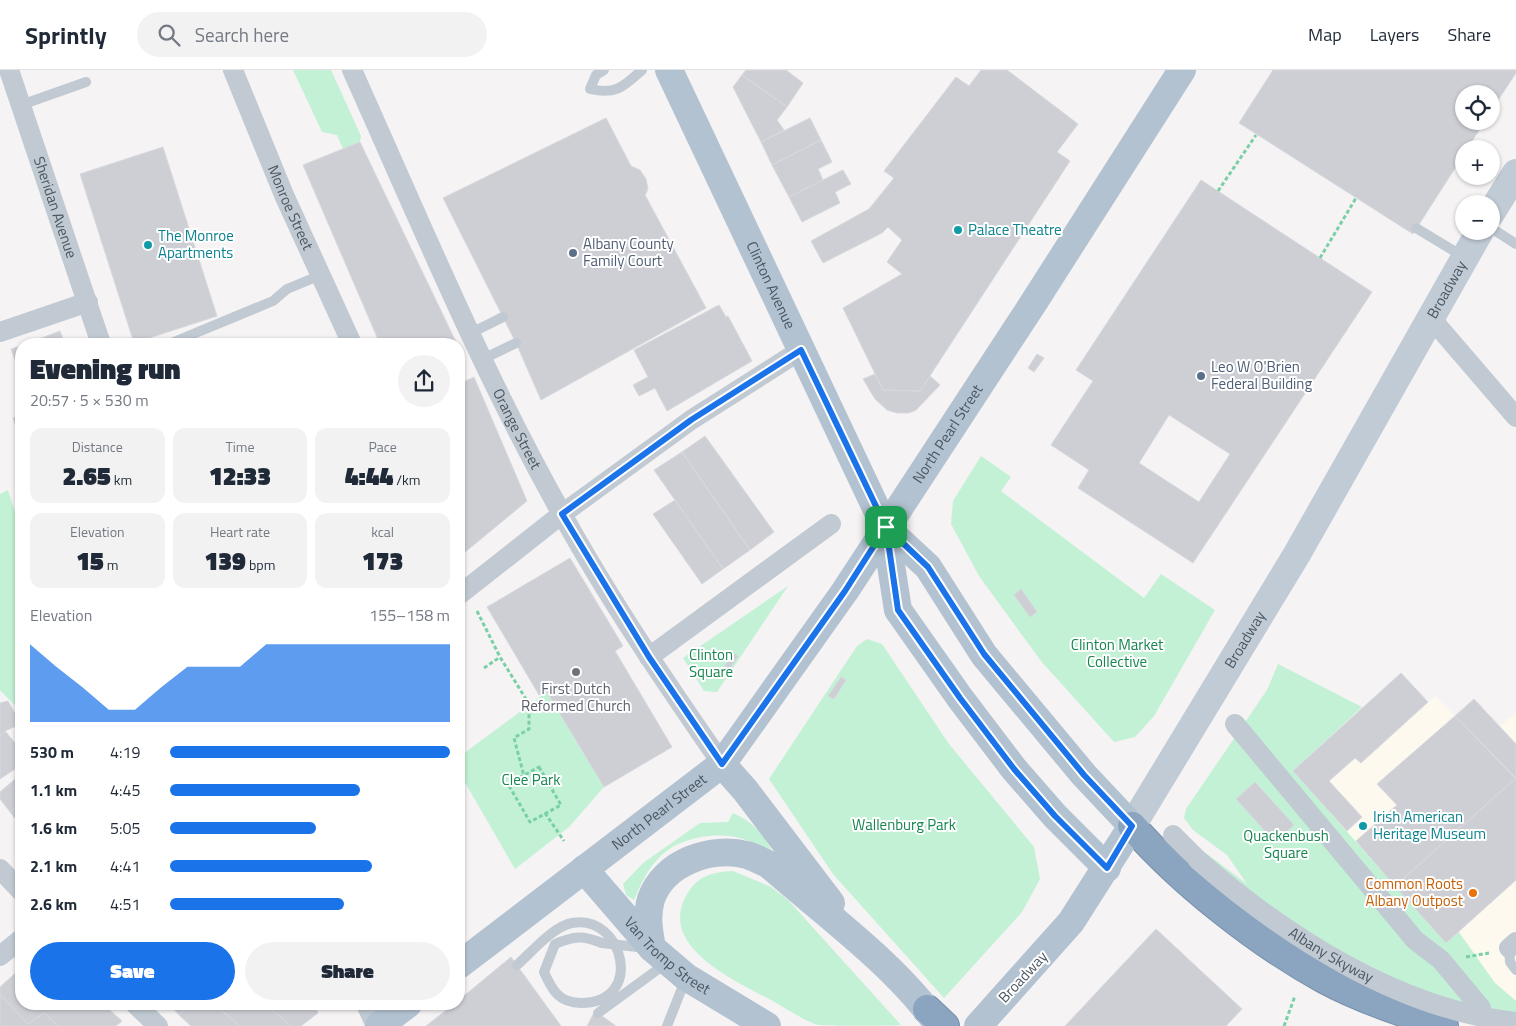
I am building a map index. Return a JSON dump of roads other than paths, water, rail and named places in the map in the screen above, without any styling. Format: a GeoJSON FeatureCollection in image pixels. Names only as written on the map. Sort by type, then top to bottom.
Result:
{"type":"FeatureCollection","features":[{"type":"Feature","properties":{"kind":"highway"},"geometry":{"type":"LineString","coordinates":[[1132,826],[1159,857],[1190,869],[1275,949],[1316,975],[1357,995],[1444,1026]]}},
{"type":"Feature","properties":{"kind":"main road","name":"Clinton Avenue"},"geometry":{"type":"LineString","coordinates":[[669,70],[886,527],[898,610],[960,698],[1014,769],[1055,816],[1107,868]]}},
{"type":"Feature","properties":{"kind":"main road","name":"North Pearl Street"},"geometry":{"type":"LineString","coordinates":[[465,959],[722,764],[845,591],[1034,302],[1182,70]]}},
{"type":"Feature","properties":{"kind":"main road","name":"Clinton Avenue"},"geometry":{"type":"LineString","coordinates":[[886,527],[928,567],[984,654],[1084,775],[1132,826]]}},
{"type":"Feature","properties":{"kind":"main road"},"geometry":{"type":"LineString","coordinates":[[722,764],[878,960]]}},
{"type":"Feature","properties":{"kind":"main road","name":"Broadway"},"geometry":{"type":"LineString","coordinates":[[978,1026],[1071,922],[1132,826]]}},
{"type":"Feature","properties":{"kind":"main road"},"geometry":{"type":"LineString","coordinates":[[669,962],[648,923],[651,899],[662,879],[680,864],[704,855],[725,852],[748,855],[768,864],[878,960],[937,1020]]}},
{"type":"Feature","properties":{"kind":"main road","name":"Van Tromp Street"},"geometry":{"type":"LineString","coordinates":[[584,869],[669,962],[767,1026]]}},
{"type":"Feature","properties":{"kind":"main road"},"geometry":{"type":"LineString","coordinates":[[377,1026],[400,1010]]}},
{"type":"Feature","properties":{"kind":"street","name":"Sheridan Avenue"},"geometry":{"type":"LineString","coordinates":[[9,70],[99,338]]}},
{"type":"Feature","properties":{"kind":"street","name":"Monroe Street"},"geometry":{"type":"LineString","coordinates":[[233,70],[320,275],[349,338]]}},
{"type":"Feature","properties":{"kind":"street","name":"Orange Street"},"geometry":{"type":"LineString","coordinates":[[352,70],[483,359],[562,514],[649,657],[722,764]]}},
{"type":"Feature","properties":{"kind":"street"},"geometry":{"type":"LineString","coordinates":[[1500,199],[1516,173]]}},
{"type":"Feature","properties":{"kind":"street","name":"Broadway"},"geometry":{"type":"LineString","coordinates":[[1132,826],[1297,554],[1474,240]]}},
{"type":"Feature","properties":{"kind":"street"},"geometry":{"type":"LineString","coordinates":[[0,332],[88,302]]}},
{"type":"Feature","properties":{"kind":"street"},"geometry":{"type":"LineString","coordinates":[[1430,317],[1516,417]]}},
{"type":"Feature","properties":{"kind":"street"},"geometry":{"type":"LineString","coordinates":[[465,590],[562,514],[691,420],[801,350]]}},
{"type":"Feature","properties":{"kind":"street"},"geometry":{"type":"LineString","coordinates":[[649,657],[831,524]]}},
{"type":"Feature","properties":{"kind":"street"},"geometry":{"type":"LineString","coordinates":[[1235,724],[1415,940],[1441,960],[1481,1008]]}},
{"type":"Feature","properties":{"kind":"street","name":"Albany Skyway"},"geometry":{"type":"LineString","coordinates":[[1173,835],[1190,869],[1354,970],[1411,995],[1462,1011],[1516,1022]]}},
{"type":"Feature","properties":{"kind":"street"},"geometry":{"type":"LineString","coordinates":[[0,869],[15,884]]}},
{"type":"Feature","properties":{"kind":"street"},"geometry":{"type":"LineString","coordinates":[[0,956],[15,944]]}},
{"type":"Feature","properties":{"kind":"street"},"geometry":{"type":"LineString","coordinates":[[141,1010],[158,1026]]}},
{"type":"Feature","properties":{"kind":"street"},"geometry":{"type":"LineString","coordinates":[[369,1010],[377,1026]]}},
{"type":"Feature","properties":{"kind":"lane"},"geometry":{"type":"LineString","coordinates":[[604,70],[596,74],[590,88],[605,92],[625,86],[642,70]]}},
{"type":"Feature","properties":{"kind":"lane"},"geometry":{"type":"LineString","coordinates":[[21,105],[86,82]]}},
{"type":"Feature","properties":{"kind":"lane"},"geometry":{"type":"LineString","coordinates":[[1416,228],[1464,257]]}},
{"type":"Feature","properties":{"kind":"lane"},"geometry":{"type":"LineString","coordinates":[[1500,234],[1516,244]]}},
{"type":"Feature","properties":{"kind":"lane"},"geometry":{"type":"LineString","coordinates":[[183,338],[272,300],[287,289],[320,275]]}},
{"type":"Feature","properties":{"kind":"lane"},"geometry":{"type":"LineString","coordinates":[[471,333],[503,317]]}},
{"type":"Feature","properties":{"kind":"lane"},"geometry":{"type":"LineString","coordinates":[[483,359],[516,343]]}},
{"type":"Feature","properties":{"kind":"lane"},"geometry":{"type":"LineString","coordinates":[[517,965],[553,933],[570,924],[586,922],[600,929],[613,940],[622,957],[621,970],[616,986],[606,999],[592,1003],[562,1000],[552,990],[544,972],[555,944],[573,936],[590,938],[602,943],[669,962]]}},
{"type":"Feature","properties":{"kind":"lane"},"geometry":{"type":"LineString","coordinates":[[1512,945],[1510,962],[1516,970]]}},
{"type":"Feature","properties":{"kind":"lane"},"geometry":{"type":"LineString","coordinates":[[598,1013],[669,962]]}},
{"type":"Feature","properties":{"kind":"lane"},"geometry":{"type":"LineString","coordinates":[[667,1026],[669,962]]}},
{"type":"Feature","properties":{"kind":"place","name":"Palace Theatre"},"geometry":{"type":"Point","coordinates":[958,230]}},
{"type":"Feature","properties":{"kind":"place","name":"The Monroe Apartments"},"geometry":{"type":"Point","coordinates":[148,245]}},
{"type":"Feature","properties":{"kind":"place","name":"Albany County Family Court"},"geometry":{"type":"Point","coordinates":[573,253]}},
{"type":"Feature","properties":{"kind":"place","name":"Leo W O'Brien Federal Building"},"geometry":{"type":"Point","coordinates":[1201,376]}},
{"type":"Feature","properties":{"kind":"place","name":"First Dutch Reformed Church"},"geometry":{"type":"Point","coordinates":[576,672]}},
{"type":"Feature","properties":{"kind":"place","name":"Irish American Heritage Museum"},"geometry":{"type":"Point","coordinates":[1363,826]}},
{"type":"Feature","properties":{"kind":"place","name":"Common Roots Albany Outpost"},"geometry":{"type":"Point","coordinates":[1473,893]}},
{"type":"Feature","properties":{"kind":"park label","name":"Clinton Market Collective"},"geometry":{"type":"Point","coordinates":[1117,654]}},
{"type":"Feature","properties":{"kind":"park label","name":"Clinton Square"},"geometry":{"type":"Point","coordinates":[711,664]}},
{"type":"Feature","properties":{"kind":"park label","name":"Clee Park"},"geometry":{"type":"Point","coordinates":[531,780]}},
{"type":"Feature","properties":{"kind":"park label","name":"Wallenburg Park"},"geometry":{"type":"Point","coordinates":[904,825]}},
{"type":"Feature","properties":{"kind":"park label","name":"Quackenbush Square"},"geometry":{"type":"Point","coordinates":[1286,844]}}]}
